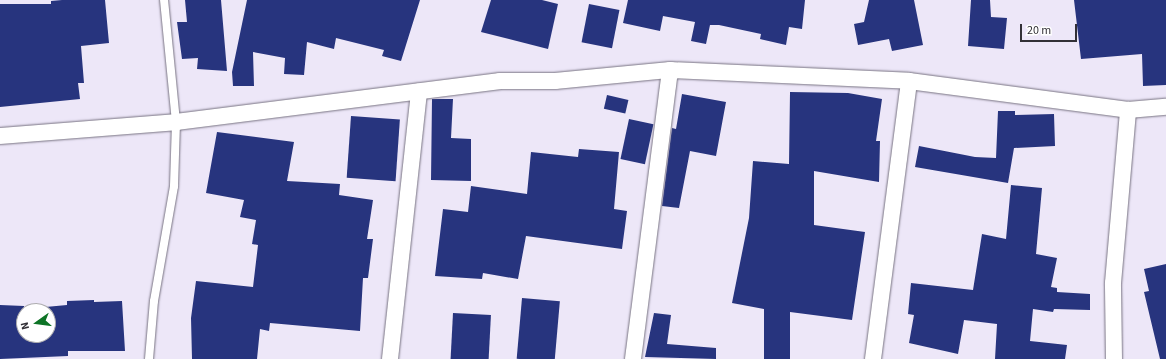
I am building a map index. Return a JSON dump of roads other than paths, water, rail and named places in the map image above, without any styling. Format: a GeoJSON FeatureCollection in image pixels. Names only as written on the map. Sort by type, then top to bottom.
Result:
{"type":"FeatureCollection","features":[{"type":"Feature","properties":{"kind":"street"},"geometry":{"type":"LineString","coordinates":[[0,136],[176,122],[500,81],[555,81],[670,70],[909,81],[1128,110],[1166,107]]}},
{"type":"Feature","properties":{"kind":"street"},"geometry":{"type":"LineString","coordinates":[[633,359],[670,70]]}},
{"type":"Feature","properties":{"kind":"street"},"geometry":{"type":"LineString","coordinates":[[873,359],[909,81]]}},
{"type":"Feature","properties":{"kind":"street"},"geometry":{"type":"LineString","coordinates":[[390,359],[419,92]]}},
{"type":"Feature","properties":{"kind":"street"},"geometry":{"type":"LineString","coordinates":[[1114,359],[1112,283],[1128,110]]}},
{"type":"Feature","properties":{"kind":"lane"},"geometry":{"type":"LineString","coordinates":[[149,359],[154,301],[174,186],[176,122],[164,0]]}}]}
